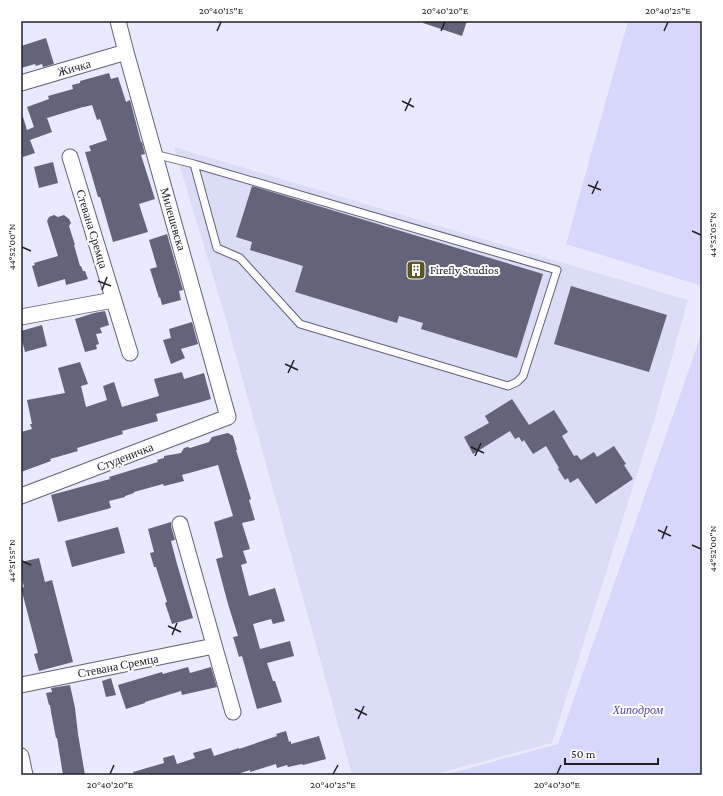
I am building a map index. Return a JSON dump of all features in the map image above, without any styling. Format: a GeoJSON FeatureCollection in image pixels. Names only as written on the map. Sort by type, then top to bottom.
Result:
{"type":"FeatureCollection","features":[{"type":"Feature","properties":{"kind":"street","name":"Милешевска"},"geometry":{"type":"LineString","coordinates":[[118,21],[228,417]]}},
{"type":"Feature","properties":{"kind":"street","name":"Жичка"},"geometry":{"type":"LineString","coordinates":[[21,84],[126,52]]}},
{"type":"Feature","properties":{"kind":"street","name":"Стевана Сремца"},"geometry":{"type":"LineString","coordinates":[[70,157],[130,353]]}},
{"type":"Feature","properties":{"kind":"street"},"geometry":{"type":"LineString","coordinates":[[21,317],[113,300]]}},
{"type":"Feature","properties":{"kind":"street","name":"Студеничка"},"geometry":{"type":"LineString","coordinates":[[21,496],[228,417]]}},
{"type":"Feature","properties":{"kind":"street"},"geometry":{"type":"LineString","coordinates":[[180,524],[233,712]]}},
{"type":"Feature","properties":{"kind":"street","name":"Стевана Сремца"},"geometry":{"type":"LineString","coordinates":[[21,685],[214,646]]}},
{"type":"Feature","properties":{"kind":"street"},"geometry":{"type":"LineString","coordinates":[[21,756],[25,775]]}},
{"type":"Feature","properties":{"kind":"lane"},"geometry":{"type":"LineString","coordinates":[[154,154],[194,164],[557,270],[523,376],[517,382],[508,386],[300,324],[240,258],[217,248],[194,164]]}},
{"type":"Feature","properties":{"kind":"shaded area"},"geometry":{"type":"Polygon","coordinates":[[[174,147],[688,300],[655,417],[552,743],[432,775],[352,775],[225,316],[174,147]]]}},
{"type":"Feature","properties":{"kind":"green space"},"geometry":{"type":"Polygon","coordinates":[[[628,21],[702,21],[702,286],[566,244],[628,21]]]}},
{"type":"Feature","properties":{"kind":"green space","name":"Хиподром"},"geometry":{"type":"Polygon","coordinates":[[[702,332],[702,775],[444,775],[558,744],[702,332]]]}},
{"type":"Feature","properties":{"kind":"building"},"geometry":{"type":"Polygon","coordinates":[[[424,21],[467,21],[462,36],[423,23],[424,21]]]}},
{"type":"Feature","properties":{"kind":"building"},"geometry":{"type":"Polygon","coordinates":[[[46,38],[54,64],[43,67],[42,64],[36,66],[35,64],[21,68],[21,46],[46,38]]]}},
{"type":"Feature","properties":{"kind":"building"},"geometry":{"type":"Polygon","coordinates":[[[109,73],[111,79],[118,77],[126,102],[130,100],[145,154],[141,155],[155,199],[139,204],[148,232],[113,242],[85,152],[91,151],[89,146],[107,140],[100,119],[97,120],[92,105],[47,118],[52,132],[30,140],[35,153],[23,157],[21,150],[21,118],[23,117],[27,130],[34,127],[27,107],[49,99],[48,96],[73,89],[72,85],[80,83],[80,81],[109,73]]]}},
{"type":"Feature","properties":{"kind":"building"},"geometry":{"type":"Polygon","coordinates":[[[53,162],[58,183],[39,188],[34,167],[53,162]]]}},
{"type":"Feature","properties":{"kind":"building","name":"Firefly Studios"},"geometry":{"type":"Polygon","coordinates":[[[252,186],[543,274],[517,358],[421,329],[423,323],[399,316],[397,323],[295,292],[303,266],[250,250],[252,242],[236,237],[252,186]]]}},
{"type":"Feature","properties":{"kind":"building"},"geometry":{"type":"Polygon","coordinates":[[[54,215],[58,217],[64,215],[69,219],[71,223],[69,226],[80,266],[83,271],[85,271],[88,279],[66,285],[65,279],[38,287],[32,266],[35,265],[34,263],[58,256],[47,221],[49,217],[54,215]]]}},
{"type":"Feature","properties":{"kind":"building"},"geometry":{"type":"Polygon","coordinates":[[[167,234],[183,290],[179,291],[181,300],[162,305],[150,269],[157,267],[149,240],[167,234]]]}},
{"type":"Feature","properties":{"kind":"building"},"geometry":{"type":"Polygon","coordinates":[[[571,286],[667,315],[649,372],[554,344],[571,286]]]}},
{"type":"Feature","properties":{"kind":"building"},"geometry":{"type":"Polygon","coordinates":[[[105,311],[109,325],[100,328],[102,333],[96,334],[99,344],[96,345],[97,349],[85,352],[75,319],[105,311]]]}},
{"type":"Feature","properties":{"kind":"building"},"geometry":{"type":"Polygon","coordinates":[[[192,322],[198,344],[181,349],[185,358],[171,364],[163,340],[171,338],[169,329],[192,322]]]}},
{"type":"Feature","properties":{"kind":"building"},"geometry":{"type":"Polygon","coordinates":[[[42,325],[47,346],[25,352],[21,331],[42,325]]]}},
{"type":"Feature","properties":{"kind":"building"},"geometry":{"type":"Polygon","coordinates":[[[80,362],[88,384],[81,386],[86,407],[107,400],[103,386],[114,382],[122,407],[159,396],[154,379],[182,372],[184,379],[204,373],[211,399],[156,414],[158,421],[122,431],[123,434],[77,448],[78,451],[50,459],[51,461],[21,472],[21,432],[32,429],[27,400],[65,393],[58,368],[80,362]]]}},
{"type":"Feature","properties":{"kind":"building"},"geometry":{"type":"Polygon","coordinates":[[[512,399],[529,425],[554,410],[568,432],[562,436],[574,456],[577,455],[581,460],[594,452],[597,457],[614,446],[626,464],[624,465],[633,479],[596,504],[578,478],[570,483],[568,478],[565,480],[546,446],[533,454],[524,440],[522,442],[519,437],[515,439],[510,431],[473,454],[464,437],[489,423],[485,416],[512,399]]]}},
{"type":"Feature","properties":{"kind":"building"},"geometry":{"type":"Polygon","coordinates":[[[228,433],[233,436],[251,499],[249,500],[255,520],[242,523],[250,549],[243,551],[247,563],[241,565],[249,596],[275,588],[285,621],[273,624],[271,619],[253,624],[260,649],[290,641],[294,656],[267,663],[282,702],[257,709],[242,656],[239,657],[233,637],[238,636],[216,559],[223,557],[214,522],[233,516],[218,465],[182,475],[184,481],[164,486],[163,484],[109,501],[111,508],[58,522],[51,495],[110,479],[109,477],[158,462],[157,460],[164,458],[164,456],[181,453],[184,448],[190,448],[209,442],[212,437],[228,433]]]}},
{"type":"Feature","properties":{"kind":"building"},"geometry":{"type":"Polygon","coordinates":[[[171,522],[175,540],[171,541],[193,618],[172,624],[165,603],[167,602],[150,553],[154,552],[148,529],[171,522]]]}},
{"type":"Feature","properties":{"kind":"building"},"geometry":{"type":"Polygon","coordinates":[[[118,527],[125,553],[72,567],[65,541],[118,527]]]}},
{"type":"Feature","properties":{"kind":"building"},"geometry":{"type":"Polygon","coordinates":[[[39,558],[45,582],[52,580],[73,662],[39,671],[34,654],[38,653],[21,588],[24,587],[21,574],[21,562],[39,558]]]}},
{"type":"Feature","properties":{"kind":"building"},"geometry":{"type":"Polygon","coordinates":[[[188,667],[190,673],[211,667],[217,687],[182,695],[181,691],[126,709],[118,685],[162,672],[163,674],[188,667]]]}},
{"type":"Feature","properties":{"kind":"building"},"geometry":{"type":"Polygon","coordinates":[[[111,678],[116,695],[106,697],[102,681],[111,678]]]}},
{"type":"Feature","properties":{"kind":"building"},"geometry":{"type":"Polygon","coordinates":[[[70,685],[85,775],[63,775],[57,738],[46,693],[52,692],[51,688],[70,685]]]}},
{"type":"Feature","properties":{"kind":"building"},"geometry":{"type":"Polygon","coordinates":[[[286,731],[291,744],[319,736],[326,759],[288,767],[287,765],[277,768],[276,764],[235,775],[134,775],[133,772],[164,763],[163,758],[174,755],[177,764],[195,758],[193,753],[211,748],[214,756],[277,736],[276,734],[286,731]]]}},
{"type":"Feature","properties":{"kind":"place","name":"Firefly Studios"},"geometry":{"type":"Point","coordinates":[416,270]}}]}
